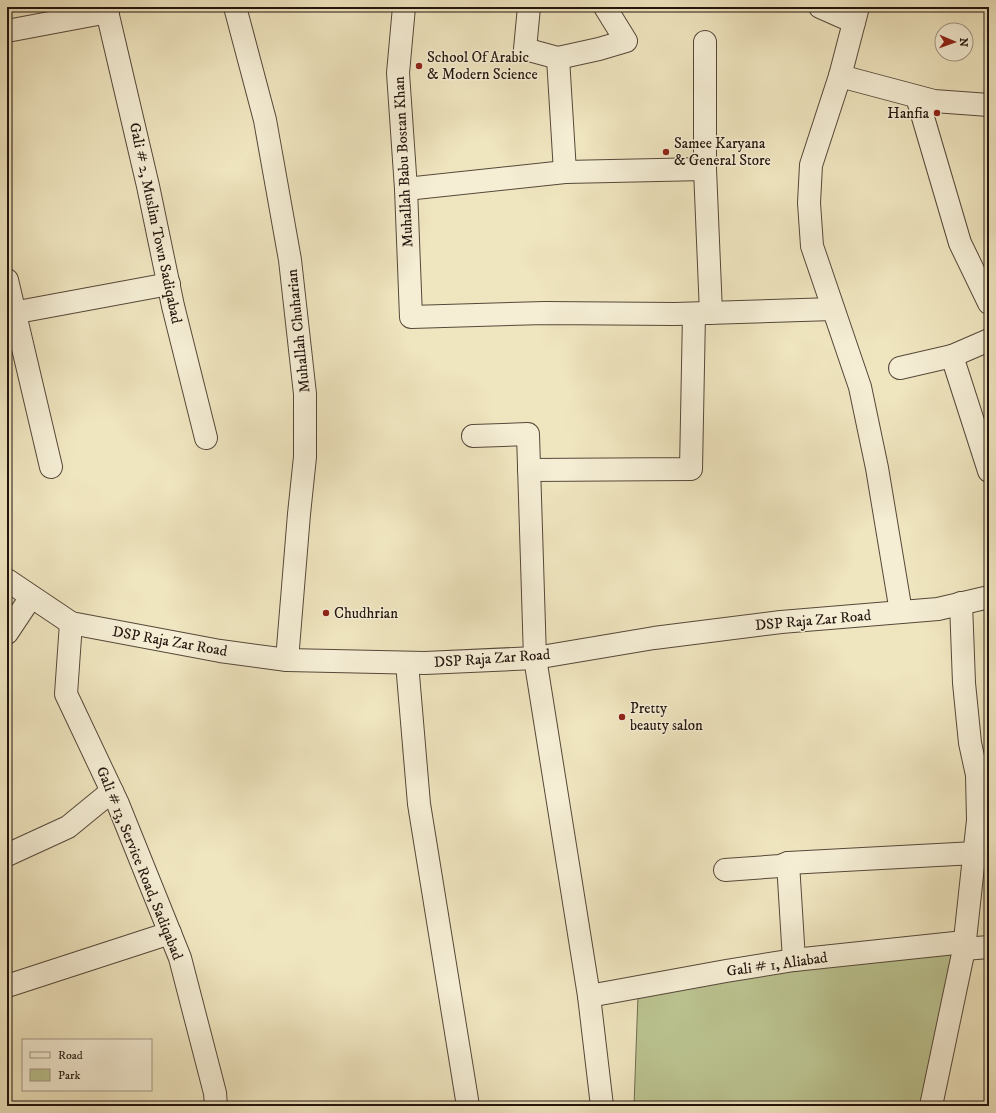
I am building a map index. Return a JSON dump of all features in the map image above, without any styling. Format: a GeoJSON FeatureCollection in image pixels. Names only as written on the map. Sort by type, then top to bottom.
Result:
{"type":"FeatureCollection","features":[{"type":"Feature","properties":{"kind":"street","name":"Muhallah Chuharian"},"geometry":{"type":"LineString","coordinates":[[235,7],[265,120],[290,260],[305,394],[305,457],[287,660]]}},
{"type":"Feature","properties":{"kind":"street","name":"Muhallah Babu Bostan Khan"},"geometry":{"type":"LineString","coordinates":[[404,7],[398,73],[406,189],[411,317],[545,313],[703,313]]}},
{"type":"Feature","properties":{"kind":"street"},"geometry":{"type":"LineString","coordinates":[[529,7],[525,49],[558,58],[599,49],[626,41],[604,7]]}},
{"type":"Feature","properties":{"kind":"street"},"geometry":{"type":"LineString","coordinates":[[820,7],[856,14],[840,76],[811,165],[809,203],[812,246],[860,387],[877,468],[901,612]]}},
{"type":"Feature","properties":{"kind":"street"},"geometry":{"type":"LineString","coordinates":[[7,31],[107,10]]}},
{"type":"Feature","properties":{"kind":"street","name":"Gali # 2, Muslim Town Sadiqabad"},"geometry":{"type":"LineString","coordinates":[[107,10],[169,284],[206,438]]}},
{"type":"Feature","properties":{"kind":"street"},"geometry":{"type":"LineString","coordinates":[[529,470],[691,469],[703,313],[705,42]]}},
{"type":"Feature","properties":{"kind":"street"},"geometry":{"type":"LineString","coordinates":[[558,58],[565,172]]}},
{"type":"Feature","properties":{"kind":"street"},"geometry":{"type":"LineString","coordinates":[[840,76],[934,101],[989,105]]}},
{"type":"Feature","properties":{"kind":"street"},"geometry":{"type":"LineString","coordinates":[[918,97],[960,243],[989,303]]}},
{"type":"Feature","properties":{"kind":"street"},"geometry":{"type":"LineString","coordinates":[[406,189],[565,172],[705,169]]}},
{"type":"Feature","properties":{"kind":"street"},"geometry":{"type":"LineString","coordinates":[[7,280],[11,313],[51,467]]}},
{"type":"Feature","properties":{"kind":"street"},"geometry":{"type":"LineString","coordinates":[[11,313],[169,284]]}},
{"type":"Feature","properties":{"kind":"street"},"geometry":{"type":"LineString","coordinates":[[703,313],[833,309]]}},
{"type":"Feature","properties":{"kind":"street"},"geometry":{"type":"LineString","coordinates":[[900,368],[952,356],[989,340]]}},
{"type":"Feature","properties":{"kind":"street"},"geometry":{"type":"LineString","coordinates":[[952,356],[989,471]]}},
{"type":"Feature","properties":{"kind":"street"},"geometry":{"type":"LineString","coordinates":[[473,436],[528,434],[535,658],[589,996],[602,1106]]}},
{"type":"Feature","properties":{"kind":"street","name":"DSP Raja Zar Road"},"geometry":{"type":"LineString","coordinates":[[7,580],[71,623],[206,648],[287,660],[407,663],[535,658],[654,638],[782,622],[938,609],[989,597]]}},
{"type":"Feature","properties":{"kind":"street"},"geometry":{"type":"LineString","coordinates":[[7,633],[31,596]]}},
{"type":"Feature","properties":{"kind":"street"},"geometry":{"type":"LineString","coordinates":[[932,1106],[964,949],[978,820],[977,775],[970,743],[964,683],[961,603]]}},
{"type":"Feature","properties":{"kind":"street","name":"Gali # 13, Service Road, Sadiqabad"},"geometry":{"type":"LineString","coordinates":[[71,623],[66,694],[112,791],[180,958],[215,1093],[216,1106]]}},
{"type":"Feature","properties":{"kind":"street"},"geometry":{"type":"LineString","coordinates":[[407,663],[419,804],[468,1106]]}},
{"type":"Feature","properties":{"kind":"street"},"geometry":{"type":"LineString","coordinates":[[7,855],[68,827],[112,791]]}},
{"type":"Feature","properties":{"kind":"street"},"geometry":{"type":"LineString","coordinates":[[724,870],[780,866],[788,863],[975,853]]}},
{"type":"Feature","properties":{"kind":"street"},"geometry":{"type":"LineString","coordinates":[[788,863],[794,960]]}},
{"type":"Feature","properties":{"kind":"street"},"geometry":{"type":"LineString","coordinates":[[7,986],[170,934]]}},
{"type":"Feature","properties":{"kind":"street","name":"Gali # 1, Aliabad"},"geometry":{"type":"LineString","coordinates":[[589,996],[794,960],[955,943],[964,949]]}},
{"type":"Feature","properties":{"kind":"street"},"geometry":{"type":"LineString","coordinates":[[964,949],[989,947]]}},
{"type":"Feature","properties":{"kind":"green space"},"geometry":{"type":"Polygon","coordinates":[[[958,950],[923,1106],[634,1106],[638,995],[772,969],[958,950]]]}},
{"type":"Feature","properties":{"kind":"place","name":"School Of Arabic & Modern Science"},"geometry":{"type":"Point","coordinates":[419,66]}},
{"type":"Feature","properties":{"kind":"place","name":"Hanfia"},"geometry":{"type":"Point","coordinates":[937,113]}},
{"type":"Feature","properties":{"kind":"place","name":"Samee Karyana & General Store"},"geometry":{"type":"Point","coordinates":[666,152]}},
{"type":"Feature","properties":{"kind":"place","name":"Chudhrian"},"geometry":{"type":"Point","coordinates":[326,613]}},
{"type":"Feature","properties":{"kind":"place","name":"Pretty beauty salon"},"geometry":{"type":"Point","coordinates":[622,717]}}]}
